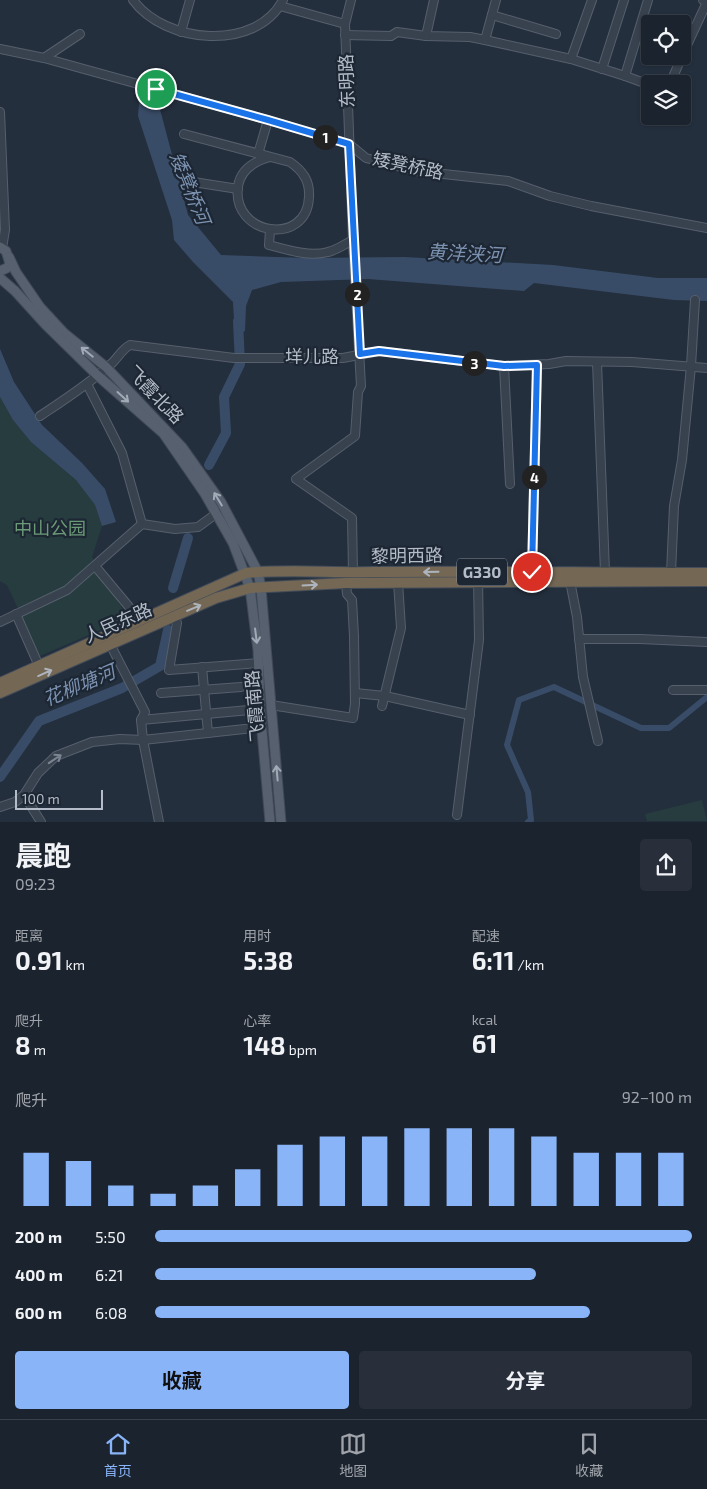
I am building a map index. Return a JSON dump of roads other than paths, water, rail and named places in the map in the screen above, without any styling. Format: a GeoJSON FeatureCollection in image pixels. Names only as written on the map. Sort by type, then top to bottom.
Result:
{"type":"FeatureCollection","features":[{"type":"Feature","properties":{"kind":"highway","name":"黎明西路"},"geometry":{"type":"LineString","coordinates":[[258,572],[277,570],[478,576],[570,581],[707,581]]}},
{"type":"Feature","properties":{"kind":"highway","name":"G330"},"geometry":{"type":"LineString","coordinates":[[246,574],[258,572]]}},
{"type":"Feature","properties":{"kind":"highway","name":"黎明西路"},"geometry":{"type":"LineString","coordinates":[[261,588],[398,582],[532,572],[707,573]]}},
{"type":"Feature","properties":{"kind":"highway","name":"人民东路"},"geometry":{"type":"LineString","coordinates":[[0,682],[246,574]]}},
{"type":"Feature","properties":{"kind":"highway","name":"G330"},"geometry":{"type":"LineString","coordinates":[[250,588],[261,588]]}},
{"type":"Feature","properties":{"kind":"highway","name":"人民东路"},"geometry":{"type":"LineString","coordinates":[[0,693],[216,598],[250,588]]}},
{"type":"Feature","properties":{"kind":"main road","name":"飞霞北路"},"geometry":{"type":"LineString","coordinates":[[1,248],[9,257],[16,272],[40,307],[64,333],[106,368],[164,427],[203,475],[258,572],[261,588]]}},
{"type":"Feature","properties":{"kind":"main road"},"geometry":{"type":"LineString","coordinates":[[0,271],[5,270],[9,266],[9,257]]}},
{"type":"Feature","properties":{"kind":"main road","name":"飞霞北路"},"geometry":{"type":"LineString","coordinates":[[0,278],[16,291],[45,324],[97,375],[163,433],[217,513],[233,543],[246,574]]}},
{"type":"Feature","properties":{"kind":"main road","name":"飞霞南路"},"geometry":{"type":"LineString","coordinates":[[246,574],[250,588],[258,662],[260,709],[270,822]]}},
{"type":"Feature","properties":{"kind":"main road","name":"飞霞南路"},"geometry":{"type":"LineString","coordinates":[[261,588],[282,822]]}},
{"type":"Feature","properties":{"kind":"street"},"geometry":{"type":"LineString","coordinates":[[133,0],[142,12],[169,28],[208,37],[243,32],[262,24],[282,3],[345,24]]}},
{"type":"Feature","properties":{"kind":"street"},"geometry":{"type":"LineString","coordinates":[[181,32],[190,0]]}},
{"type":"Feature","properties":{"kind":"street","name":"东明路"},"geometry":{"type":"LineString","coordinates":[[351,0],[345,24],[345,35],[361,386],[358,392],[355,436],[296,480],[352,518],[353,573]]}},
{"type":"Feature","properties":{"kind":"street"},"geometry":{"type":"LineString","coordinates":[[426,36],[434,0]]}},
{"type":"Feature","properties":{"kind":"street"},"geometry":{"type":"LineString","coordinates":[[485,40],[496,0]]}},
{"type":"Feature","properties":{"kind":"street"},"geometry":{"type":"LineString","coordinates":[[571,59],[592,0]]}},
{"type":"Feature","properties":{"kind":"street"},"geometry":{"type":"LineString","coordinates":[[602,68],[624,0]]}},
{"type":"Feature","properties":{"kind":"street"},"geometry":{"type":"LineString","coordinates":[[625,76],[648,0]]}},
{"type":"Feature","properties":{"kind":"street"},"geometry":{"type":"LineString","coordinates":[[691,37],[707,2],[703,0]]}},
{"type":"Feature","properties":{"kind":"street"},"geometry":{"type":"LineString","coordinates":[[492,15],[556,34]]}},
{"type":"Feature","properties":{"kind":"street"},"geometry":{"type":"LineString","coordinates":[[345,35],[391,36],[397,32],[426,36],[470,37],[571,59],[641,82]]}},
{"type":"Feature","properties":{"kind":"street"},"geometry":{"type":"LineString","coordinates":[[44,58],[80,34]]}},
{"type":"Feature","properties":{"kind":"street","name":"矮凳桥路"},"geometry":{"type":"LineString","coordinates":[[0,49],[44,58],[268,120],[349,144],[366,158],[416,171],[508,181],[550,196],[591,206],[707,228]]}},
{"type":"Feature","properties":{"kind":"street","name":"飞霞北路"},"geometry":{"type":"LineString","coordinates":[[0,112],[1,198],[5,230],[1,248]]}},
{"type":"Feature","properties":{"kind":"street"},"geometry":{"type":"LineString","coordinates":[[258,154],[268,120]]}},
{"type":"Feature","properties":{"kind":"street"},"geometry":{"type":"LineString","coordinates":[[184,134],[290,162],[300,169],[310,189],[309,203],[304,216],[295,224],[270,230],[263,229],[254,224],[245,216],[239,202],[238,189],[239,180],[248,168],[258,160],[270,157]]}},
{"type":"Feature","properties":{"kind":"street"},"geometry":{"type":"LineString","coordinates":[[187,182],[238,189]]}},
{"type":"Feature","properties":{"kind":"street"},"geometry":{"type":"LineString","coordinates":[[270,230],[269,245],[294,252],[330,252],[353,240]]}},
{"type":"Feature","properties":{"kind":"street"},"geometry":{"type":"LineString","coordinates":[[671,573],[674,506],[682,460],[695,300]]}},
{"type":"Feature","properties":{"kind":"street","name":"垟儿路"},"geometry":{"type":"LineString","coordinates":[[106,368],[123,348],[130,345],[234,358],[343,358],[379,351],[504,366],[537,365],[566,361],[707,368]]}},
{"type":"Feature","properties":{"kind":"street"},"geometry":{"type":"LineString","coordinates":[[597,362],[606,572]]}},
{"type":"Feature","properties":{"kind":"street"},"geometry":{"type":"LineString","coordinates":[[532,572],[537,365]]}},
{"type":"Feature","properties":{"kind":"street"},"geometry":{"type":"LineString","coordinates":[[504,366],[510,484]]}},
{"type":"Feature","properties":{"kind":"street"},"geometry":{"type":"LineString","coordinates":[[40,416],[87,384],[106,368]]}},
{"type":"Feature","properties":{"kind":"street"},"geometry":{"type":"LineString","coordinates":[[87,384],[122,453],[142,524]]}},
{"type":"Feature","properties":{"kind":"street"},"geometry":{"type":"LineString","coordinates":[[142,524],[175,529],[198,527],[217,513]]}},
{"type":"Feature","properties":{"kind":"street"},"geometry":{"type":"LineString","coordinates":[[0,622],[67,590],[142,524]]}},
{"type":"Feature","properties":{"kind":"street"},"geometry":{"type":"LineString","coordinates":[[95,566],[140,620]]}},
{"type":"Feature","properties":{"kind":"street"},"geometry":{"type":"LineString","coordinates":[[457,815],[479,640],[478,576]]}},
{"type":"Feature","properties":{"kind":"street"},"geometry":{"type":"LineString","coordinates":[[570,581],[586,688],[598,741]]}},
{"type":"Feature","properties":{"kind":"street"},"geometry":{"type":"LineString","coordinates":[[382,706],[401,628],[398,582]]}},
{"type":"Feature","properties":{"kind":"street"},"geometry":{"type":"LineString","coordinates":[[271,704],[353,718],[355,693],[354,636],[352,600],[347,594],[346,583]]}},
{"type":"Feature","properties":{"kind":"street"},"geometry":{"type":"LineString","coordinates":[[16,614],[39,666]]}},
{"type":"Feature","properties":{"kind":"street"},"geometry":{"type":"LineString","coordinates":[[177,623],[169,670],[258,662]]}},
{"type":"Feature","properties":{"kind":"street"},"geometry":{"type":"LineString","coordinates":[[579,639],[640,638],[707,642]]}},
{"type":"Feature","properties":{"kind":"street"},"geometry":{"type":"LineString","coordinates":[[110,644],[145,712],[141,720],[159,822]]}},
{"type":"Feature","properties":{"kind":"street"},"geometry":{"type":"LineString","coordinates":[[202,667],[208,733]]}},
{"type":"Feature","properties":{"kind":"street"},"geometry":{"type":"LineString","coordinates":[[162,693],[241,687]]}},
{"type":"Feature","properties":{"kind":"street"},"geometry":{"type":"LineString","coordinates":[[673,690],[707,690]]}},
{"type":"Feature","properties":{"kind":"street"},"geometry":{"type":"LineString","coordinates":[[355,693],[385,696],[470,715]]}},
{"type":"Feature","properties":{"kind":"street"},"geometry":{"type":"LineString","coordinates":[[141,720],[260,709]]}},
{"type":"Feature","properties":{"kind":"street"},"geometry":{"type":"LineString","coordinates":[[0,808],[15,802],[24,795],[38,772],[56,756],[92,742],[120,739],[144,740],[273,726]]}},
{"type":"Feature","properties":{"kind":"street"},"geometry":{"type":"LineString","coordinates":[[24,795],[41,822]]}},
{"type":"Feature","properties":{"kind":"water"},"geometry":{"type":"Polygon","coordinates":[[[140,91],[157,98],[188,215],[221,255],[305,258],[404,257],[553,265],[658,278],[707,278],[707,301],[674,300],[534,283],[524,291],[368,279],[281,282],[252,290],[246,306],[245,331],[235,336],[233,302],[174,240],[172,220],[138,116],[140,91]]]}},
{"type":"Feature","properties":{"kind":"water"},"geometry":{"type":"Polygon","coordinates":[[[0,349],[14,382],[42,425],[82,463],[105,489],[116,522],[102,526],[95,505],[76,480],[31,442],[13,420],[0,397],[0,349]]]}},
{"type":"Feature","properties":{"kind":"waterway","name":"花柳塘河"},"geometry":{"type":"LineString","coordinates":[[209,465],[226,433],[224,397],[240,364],[238,321]]}},
{"type":"Feature","properties":{"kind":"waterway","name":"花柳塘河"},"geometry":{"type":"LineString","coordinates":[[173,588],[188,538]]}},
{"type":"Feature","properties":{"kind":"waterway","name":"花柳塘河"},"geometry":{"type":"LineString","coordinates":[[0,777],[39,721],[122,688],[160,666],[168,630]]}},
{"type":"Feature","properties":{"kind":"waterway"},"geometry":{"type":"LineString","coordinates":[[528,822],[531,820],[528,792],[507,745],[519,700],[554,687],[641,728],[669,728],[707,697]]}},
{"type":"Feature","properties":{"kind":"water label","name":"矮凳桥河"},"geometry":{"type":"Point","coordinates":[190,188]}},
{"type":"Feature","properties":{"kind":"water label","name":"黄洋浃河"},"geometry":{"type":"Point","coordinates":[465,253]}},
{"type":"Feature","properties":{"kind":"park label","name":"中山公园"},"geometry":{"type":"Point","coordinates":[50,529]}}]}
